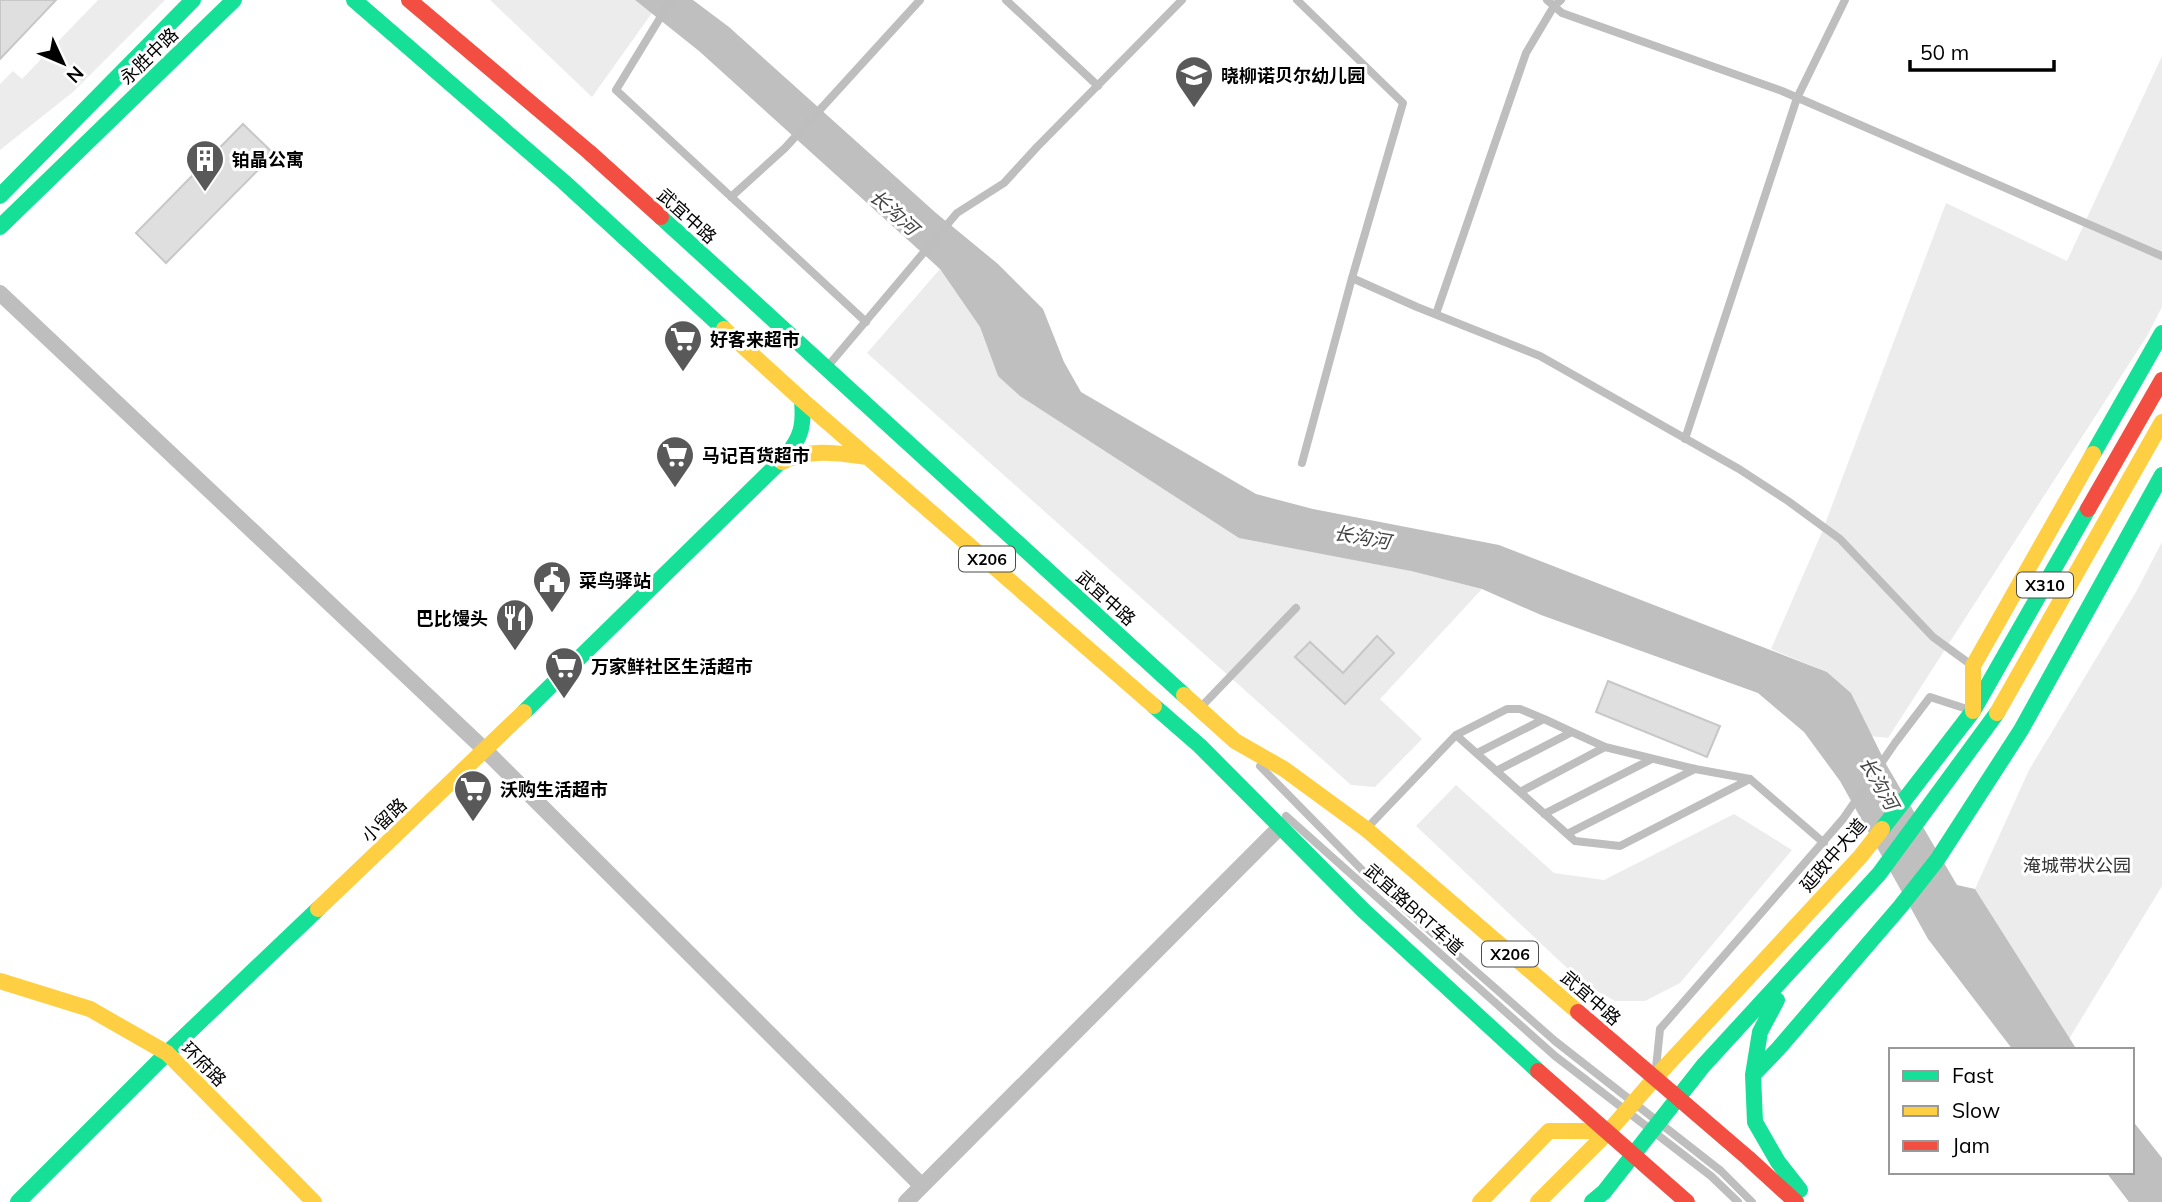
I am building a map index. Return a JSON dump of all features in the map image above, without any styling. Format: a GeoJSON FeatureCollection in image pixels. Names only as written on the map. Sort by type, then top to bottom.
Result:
{"type":"FeatureCollection","features":[{"type":"Feature","properties":{"kind":"main road","name":"永胜中路"},"geometry":{"type":"LineString","coordinates":[[0,196],[193,0]]}},
{"type":"Feature","properties":{"kind":"main road","name":"永胜中路"},"geometry":{"type":"LineString","coordinates":[[0,227],[234,0]]}},
{"type":"Feature","properties":{"kind":"main road","name":"X206"},"geometry":{"type":"LineString","coordinates":[[354,0],[564,182],[802,400],[1200,746],[1363,910],[1539,1072],[1687,1202]]}},
{"type":"Feature","properties":{"kind":"main road","name":"武宜中路"},"geometry":{"type":"LineString","coordinates":[[409,0],[589,152],[1235,741],[1284,769],[1366,829],[1796,1202]]}},
{"type":"Feature","properties":{"kind":"main road"},"geometry":{"type":"LineString","coordinates":[[1973,711],[1973,666],[2162,333]]}},
{"type":"Feature","properties":{"kind":"main road","name":"延政中大道"},"geometry":{"type":"LineString","coordinates":[[1538,1202],[1609,1131],[1860,858],[1973,711],[2162,380]]}},
{"type":"Feature","properties":{"kind":"main road","name":"小留路"},"geometry":{"type":"LineString","coordinates":[[18,1202],[167,1053],[485,750],[797,444],[804,424],[802,400]]}},
{"type":"Feature","properties":{"kind":"main road","name":"X310"},"geometry":{"type":"LineString","coordinates":[[1998,720],[2162,422]]}},
{"type":"Feature","properties":{"kind":"main road","name":"小留路"},"geometry":{"type":"LineString","coordinates":[[776,465],[794,454],[825,452],[867,457]]}},
{"type":"Feature","properties":{"kind":"main road"},"geometry":{"type":"LineString","coordinates":[[1753,1075],[1900,907],[1937,860],[2017,728],[2162,475]]}},
{"type":"Feature","properties":{"kind":"main road"},"geometry":{"type":"LineString","coordinates":[[1597,1199],[1703,1066],[1878,874],[1934,798],[1998,720]]}},
{"type":"Feature","properties":{"kind":"main road"},"geometry":{"type":"LineString","coordinates":[[1793,970],[1760,1032],[1753,1075],[1755,1122],[1778,1162],[1808,1202]]}},
{"type":"Feature","properties":{"kind":"main road","name":"环府路"},"geometry":{"type":"LineString","coordinates":[[0,981],[90,1009],[167,1053],[314,1202]]}},
{"type":"Feature","properties":{"kind":"main road"},"geometry":{"type":"LineString","coordinates":[[1480,1202],[1549,1131],[1609,1131]]}},
{"type":"Feature","properties":{"kind":"street"},"geometry":{"type":"LineString","coordinates":[[0,293],[485,750],[922,1186]]}},
{"type":"Feature","properties":{"kind":"street"},"geometry":{"type":"LineString","coordinates":[[906,1202],[1280,827]]}},
{"type":"Feature","properties":{"kind":"lane"},"geometry":{"type":"LineString","coordinates":[[671,0],[616,90],[866,322]]}},
{"type":"Feature","properties":{"kind":"lane"},"geometry":{"type":"LineString","coordinates":[[731,197],[785,148],[920,0]]}},
{"type":"Feature","properties":{"kind":"lane"},"geometry":{"type":"LineString","coordinates":[[1006,0],[1098,86]]}},
{"type":"Feature","properties":{"kind":"lane"},"geometry":{"type":"LineString","coordinates":[[826,368],[957,213],[1004,183],[1182,0]]}},
{"type":"Feature","properties":{"kind":"lane"},"geometry":{"type":"LineString","coordinates":[[1297,0],[1403,103],[1302,463]]}},
{"type":"Feature","properties":{"kind":"lane"},"geometry":{"type":"LineString","coordinates":[[1547,0],[1558,3]]}},
{"type":"Feature","properties":{"kind":"lane"},"geometry":{"type":"LineString","coordinates":[[1685,439],[1797,98],[1845,0]]}},
{"type":"Feature","properties":{"kind":"lane"},"geometry":{"type":"LineString","coordinates":[[1436,314],[1527,53],[1558,3]]}},
{"type":"Feature","properties":{"kind":"lane"},"geometry":{"type":"LineString","coordinates":[[1558,3],[1562,13],[1797,98],[2162,256]]}},
{"type":"Feature","properties":{"kind":"lane"},"geometry":{"type":"LineString","coordinates":[[1352,278],[1540,356],[1788,501],[1840,539],[1933,637],[1973,666]]}},
{"type":"Feature","properties":{"kind":"lane"},"geometry":{"type":"LineString","coordinates":[[1199,709],[1296,608]]}},
{"type":"Feature","properties":{"kind":"lane"},"geometry":{"type":"LineString","coordinates":[[1654,1079],[1660,1029],[1843,820],[1930,697],[1998,720]]}},
{"type":"Feature","properties":{"kind":"lane"},"geometry":{"type":"LineString","coordinates":[[1366,829],[1456,735],[1507,709],[1520,709],[1605,747],[1750,779],[1824,843]]}},
{"type":"Feature","properties":{"kind":"lane"},"geometry":{"type":"LineString","coordinates":[[1477,753],[1544,719]]}},
{"type":"Feature","properties":{"kind":"lane"},"geometry":{"type":"LineString","coordinates":[[1496,771],[1572,732]]}},
{"type":"Feature","properties":{"kind":"lane"},"geometry":{"type":"LineString","coordinates":[[1456,735],[1575,841],[1620,846],[1750,779]]}},
{"type":"Feature","properties":{"kind":"lane","name":"武宜路BRT车道"},"geometry":{"type":"LineString","coordinates":[[1235,741],[1370,878],[1630,1107]]}},
{"type":"Feature","properties":{"kind":"lane"},"geometry":{"type":"LineString","coordinates":[[1200,746],[1265,797]]}},
{"type":"Feature","properties":{"kind":"lane"},"geometry":{"type":"LineString","coordinates":[[1520,792],[1605,747]]}},
{"type":"Feature","properties":{"kind":"lane"},"geometry":{"type":"LineString","coordinates":[[1544,814],[1652,759]]}},
{"type":"Feature","properties":{"kind":"lane"},"geometry":{"type":"LineString","coordinates":[[1567,834],[1695,769]]}},
{"type":"Feature","properties":{"kind":"lane","name":"武宜路BRT车道"},"geometry":{"type":"LineString","coordinates":[[1275,806],[1555,1056],[1721,1171],[1752,1202]]}},
{"type":"Feature","properties":{"kind":"lane","name":"武宜路BRT车道"},"geometry":{"type":"LineString","coordinates":[[1656,1126],[1738,1202]]}},
{"type":"Feature","properties":{"kind":"green space"},"geometry":{"type":"Polygon","coordinates":[[[98,0],[165,0],[73,92],[0,150],[0,84],[13,71],[22,79],[98,0]]]}},
{"type":"Feature","properties":{"kind":"green space"},"geometry":{"type":"Polygon","coordinates":[[[490,0],[635,0],[652,13],[592,97],[490,0]]]}},
{"type":"Feature","properties":{"kind":"green space"},"geometry":{"type":"Polygon","coordinates":[[[2162,56],[2162,307],[2147,336],[1888,738],[1870,736],[1851,693],[1827,672],[1771,649],[1822,532],[1946,203],[2067,261],[2162,56]]]}},
{"type":"Feature","properties":{"kind":"green space"},"geometry":{"type":"Polygon","coordinates":[[[940,269],[980,327],[998,376],[1411,571],[1482,589],[1380,699],[1422,739],[1375,787],[1351,785],[867,353],[940,269]]]}},
{"type":"Feature","properties":{"kind":"green space","name":"淹城带状公园"},"geometry":{"type":"Polygon","coordinates":[[[2162,542],[2162,886],[2069,1039],[1975,889],[2029,770],[2136,592],[2162,542]]]}},
{"type":"Feature","properties":{"kind":"green space"},"geometry":{"type":"Polygon","coordinates":[[[1456,785],[1554,873],[1604,880],[1734,814],[1792,850],[1680,983],[1645,1001],[1615,1001],[1583,983],[1416,826],[1456,785]]]}},
{"type":"Feature","properties":{"kind":"water","name":"长沟河"},"geometry":{"type":"Polygon","coordinates":[[[635,0],[693,0],[729,27],[936,213],[998,264],[1043,309],[1064,362],[1081,392],[1256,494],[1313,509],[1499,545],[1827,672],[1851,693],[1886,764],[1957,885],[1975,889],[2076,1048],[2011,1048],[1928,939],[1840,781],[1804,732],[1758,693],[1541,615],[1482,589],[1411,571],[1239,538],[1020,396],[998,376],[980,327],[940,269],[699,51],[635,0]]]}},
{"type":"Feature","properties":{"kind":"water"},"geometry":{"type":"Polygon","coordinates":[[[2134,1123],[2162,1158],[2162,1202],[2129,1202],[2108,1174],[2134,1174],[2134,1123]]]}},
{"type":"Feature","properties":{"kind":"building"},"geometry":{"type":"Polygon","coordinates":[[[0,0],[56,0],[0,59],[0,0]]]}},
{"type":"Feature","properties":{"kind":"building","name":"铂晶公寓"},"geometry":{"type":"Polygon","coordinates":[[[243,124],[274,154],[166,263],[136,233],[243,124]]]}},
{"type":"Feature","properties":{"kind":"building"},"geometry":{"type":"Polygon","coordinates":[[[1377,636],[1394,653],[1345,704],[1295,657],[1310,642],[1343,673],[1377,636]]]}},
{"type":"Feature","properties":{"kind":"building"},"geometry":{"type":"Polygon","coordinates":[[[1608,681],[1720,726],[1707,757],[1596,712],[1608,681]]]}},
{"type":"Feature","properties":{"kind":"traffic: fast"},"geometry":{"type":"LineString","coordinates":[[0,196],[193,0]]}},
{"type":"Feature","properties":{"kind":"traffic: fast"},"geometry":{"type":"LineString","coordinates":[[0,227],[234,0]]}},
{"type":"Feature","properties":{"kind":"traffic: fast"},"geometry":{"type":"LineString","coordinates":[[354,0],[564,182],[724,329]]}},
{"type":"Feature","properties":{"kind":"traffic: fast"},"geometry":{"type":"LineString","coordinates":[[661,217],[1184,695]]}},
{"type":"Feature","properties":{"kind":"traffic: fast"},"geometry":{"type":"LineString","coordinates":[[2093,454],[2162,333]]}},
{"type":"Feature","properties":{"kind":"traffic: fast"},"geometry":{"type":"LineString","coordinates":[[524,712],[785,457],[801,430],[802,400]]}},
{"type":"Feature","properties":{"kind":"traffic: fast"},"geometry":{"type":"LineString","coordinates":[[1753,1075],[1900,907],[1937,860],[2021,730],[2162,475]]}},
{"type":"Feature","properties":{"kind":"traffic: fast"},"geometry":{"type":"LineString","coordinates":[[1882,829],[1973,711],[2088,509]]}},
{"type":"Feature","properties":{"kind":"traffic: fast"},"geometry":{"type":"LineString","coordinates":[[1154,706],[1200,746],[1363,910],[1538,1071]]}},
{"type":"Feature","properties":{"kind":"traffic: fast"},"geometry":{"type":"LineString","coordinates":[[1592,1202],[1604,1192],[1703,1066],[1879,874],[1997,713]]}},
{"type":"Feature","properties":{"kind":"traffic: fast"},"geometry":{"type":"LineString","coordinates":[[18,1202],[167,1053],[318,909]]}},
{"type":"Feature","properties":{"kind":"traffic: fast"},"geometry":{"type":"LineString","coordinates":[[1777,1000],[1760,1032],[1753,1075],[1755,1122],[1778,1162],[1800,1190]]}},
{"type":"Feature","properties":{"kind":"traffic: slow"},"geometry":{"type":"LineString","coordinates":[[724,329],[1154,706]]}},
{"type":"Feature","properties":{"kind":"traffic: slow"},"geometry":{"type":"LineString","coordinates":[[1997,713],[2162,422]]}},
{"type":"Feature","properties":{"kind":"traffic: slow"},"geometry":{"type":"LineString","coordinates":[[782,462],[814,453],[867,457]]}},
{"type":"Feature","properties":{"kind":"traffic: slow"},"geometry":{"type":"LineString","coordinates":[[1973,711],[1973,666],[2093,454]]}},
{"type":"Feature","properties":{"kind":"traffic: slow"},"geometry":{"type":"LineString","coordinates":[[1184,695],[1235,741],[1284,769],[1366,829],[1578,1012]]}},
{"type":"Feature","properties":{"kind":"traffic: slow"},"geometry":{"type":"LineString","coordinates":[[318,909],[524,712]]}},
{"type":"Feature","properties":{"kind":"traffic: slow"},"geometry":{"type":"LineString","coordinates":[[1538,1202],[1609,1131],[1860,857],[1882,829]]}},
{"type":"Feature","properties":{"kind":"traffic: slow"},"geometry":{"type":"LineString","coordinates":[[0,981],[90,1009],[167,1053],[314,1202]]}},
{"type":"Feature","properties":{"kind":"traffic: slow"},"geometry":{"type":"LineString","coordinates":[[1480,1202],[1549,1131],[1609,1131]]}},
{"type":"Feature","properties":{"kind":"traffic: jam"},"geometry":{"type":"LineString","coordinates":[[409,0],[589,152],[661,217]]}},
{"type":"Feature","properties":{"kind":"traffic: jam"},"geometry":{"type":"LineString","coordinates":[[2088,509],[2162,380]]}},
{"type":"Feature","properties":{"kind":"traffic: jam"},"geometry":{"type":"LineString","coordinates":[[1578,1012],[1796,1202]]}},
{"type":"Feature","properties":{"kind":"traffic: jam"},"geometry":{"type":"LineString","coordinates":[[1538,1071],[1687,1202]]}},
{"type":"Feature","properties":{"kind":"place","name":"晓柳诺贝尔幼儿园"},"geometry":{"type":"Point","coordinates":[1194,109]}},
{"type":"Feature","properties":{"kind":"place","name":"铂晶公寓"},"geometry":{"type":"Point","coordinates":[205,193]}},
{"type":"Feature","properties":{"kind":"place","name":"好客来超市"},"geometry":{"type":"Point","coordinates":[683,373]}},
{"type":"Feature","properties":{"kind":"place","name":"马记百货超市"},"geometry":{"type":"Point","coordinates":[675,489]}},
{"type":"Feature","properties":{"kind":"place","name":"菜鸟驿站"},"geometry":{"type":"Point","coordinates":[552,614]}},
{"type":"Feature","properties":{"kind":"place","name":"巴比馒头"},"geometry":{"type":"Point","coordinates":[515,652]}},
{"type":"Feature","properties":{"kind":"place","name":"万家鲜社区生活超市"},"geometry":{"type":"Point","coordinates":[564,700]}},
{"type":"Feature","properties":{"kind":"place","name":"沃购生活超市"},"geometry":{"type":"Point","coordinates":[473,823]}}]}
